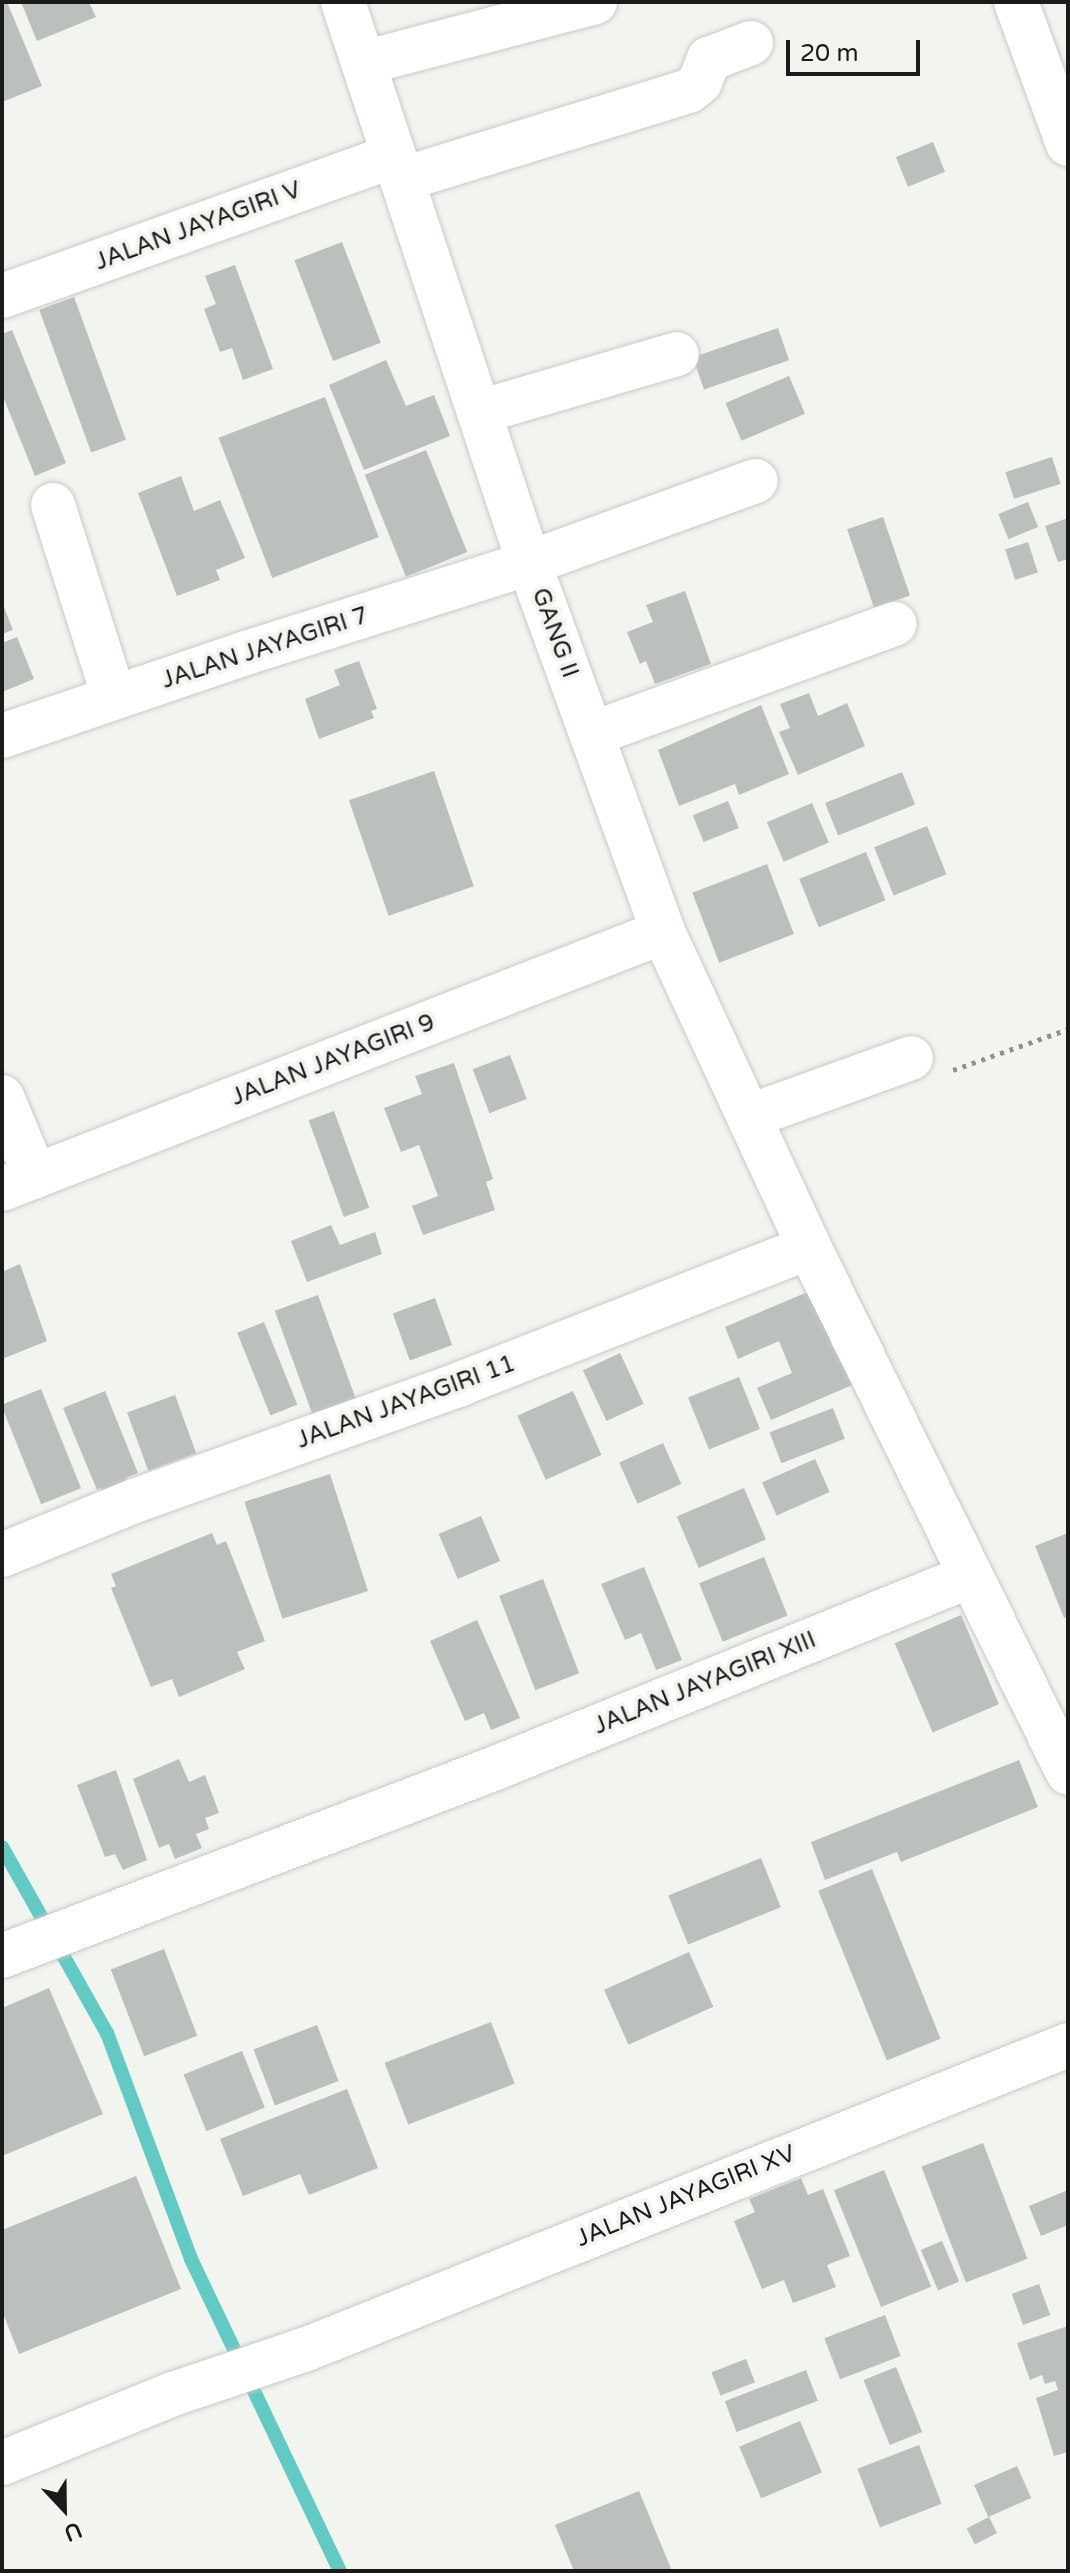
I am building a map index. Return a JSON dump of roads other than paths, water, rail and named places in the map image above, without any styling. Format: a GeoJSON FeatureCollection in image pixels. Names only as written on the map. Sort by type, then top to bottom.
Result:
{"type":"FeatureCollection","features":[{"type":"Feature","properties":{"kind":"street","name":"GANG II"},"geometry":{"type":"LineString","coordinates":[[343,2],[529,563],[663,932],[809,1247]]}},
{"type":"Feature","properties":{"kind":"street"},"geometry":{"type":"LineString","coordinates":[[363,63],[595,2]]}},
{"type":"Feature","properties":{"kind":"street"},"geometry":{"type":"LineString","coordinates":[[1016,2],[1068,144]]}},
{"type":"Feature","properties":{"kind":"street","name":"JALAN JAYAGIRI V"},"geometry":{"type":"LineString","coordinates":[[2,296],[398,167],[689,91],[700,82],[709,59],[751,43]]}},
{"type":"Feature","properties":{"kind":"street"},"geometry":{"type":"LineString","coordinates":[[479,412],[677,354]]}},
{"type":"Feature","properties":{"kind":"street","name":"JALAN JAYAGIRI 7"},"geometry":{"type":"LineString","coordinates":[[2,736],[529,563],[756,481]]}},
{"type":"Feature","properties":{"kind":"street"},"geometry":{"type":"LineString","coordinates":[[53,505],[114,697]]}},
{"type":"Feature","properties":{"kind":"street"},"geometry":{"type":"LineString","coordinates":[[592,734],[895,624]]}},
{"type":"Feature","properties":{"kind":"street","name":"JALAN JAYAGIRI 9"},"geometry":{"type":"LineString","coordinates":[[18,1182],[663,932]]}},
{"type":"Feature","properties":{"kind":"street"},"geometry":{"type":"LineString","coordinates":[[750,1116],[911,1058]]}},
{"type":"Feature","properties":{"kind":"street"},"geometry":{"type":"LineString","coordinates":[[2,1097],[18,1182]]}},
{"type":"Feature","properties":{"kind":"street"},"geometry":{"type":"LineString","coordinates":[[809,1247],[1068,1773]]}},
{"type":"Feature","properties":{"kind":"street","name":"JALAN JAYAGIRI 11"},"geometry":{"type":"LineString","coordinates":[[2,1555],[134,1501],[460,1384],[809,1247]]}},
{"type":"Feature","properties":{"kind":"street","name":"JALAN JAYAGIRI XIII"},"geometry":{"type":"LineString","coordinates":[[2,1956],[98,1923],[507,1764],[970,1576]]}},
{"type":"Feature","properties":{"kind":"street","name":"JALAN JAYAGIRI XV"},"geometry":{"type":"LineString","coordinates":[[2,2463],[173,2394],[304,2350],[1068,2045]]}},
{"type":"Feature","properties":{"kind":"waterway"},"geometry":{"type":"LineString","coordinates":[[2,1847],[107,2033],[191,2259],[340,2571]]}}]}
